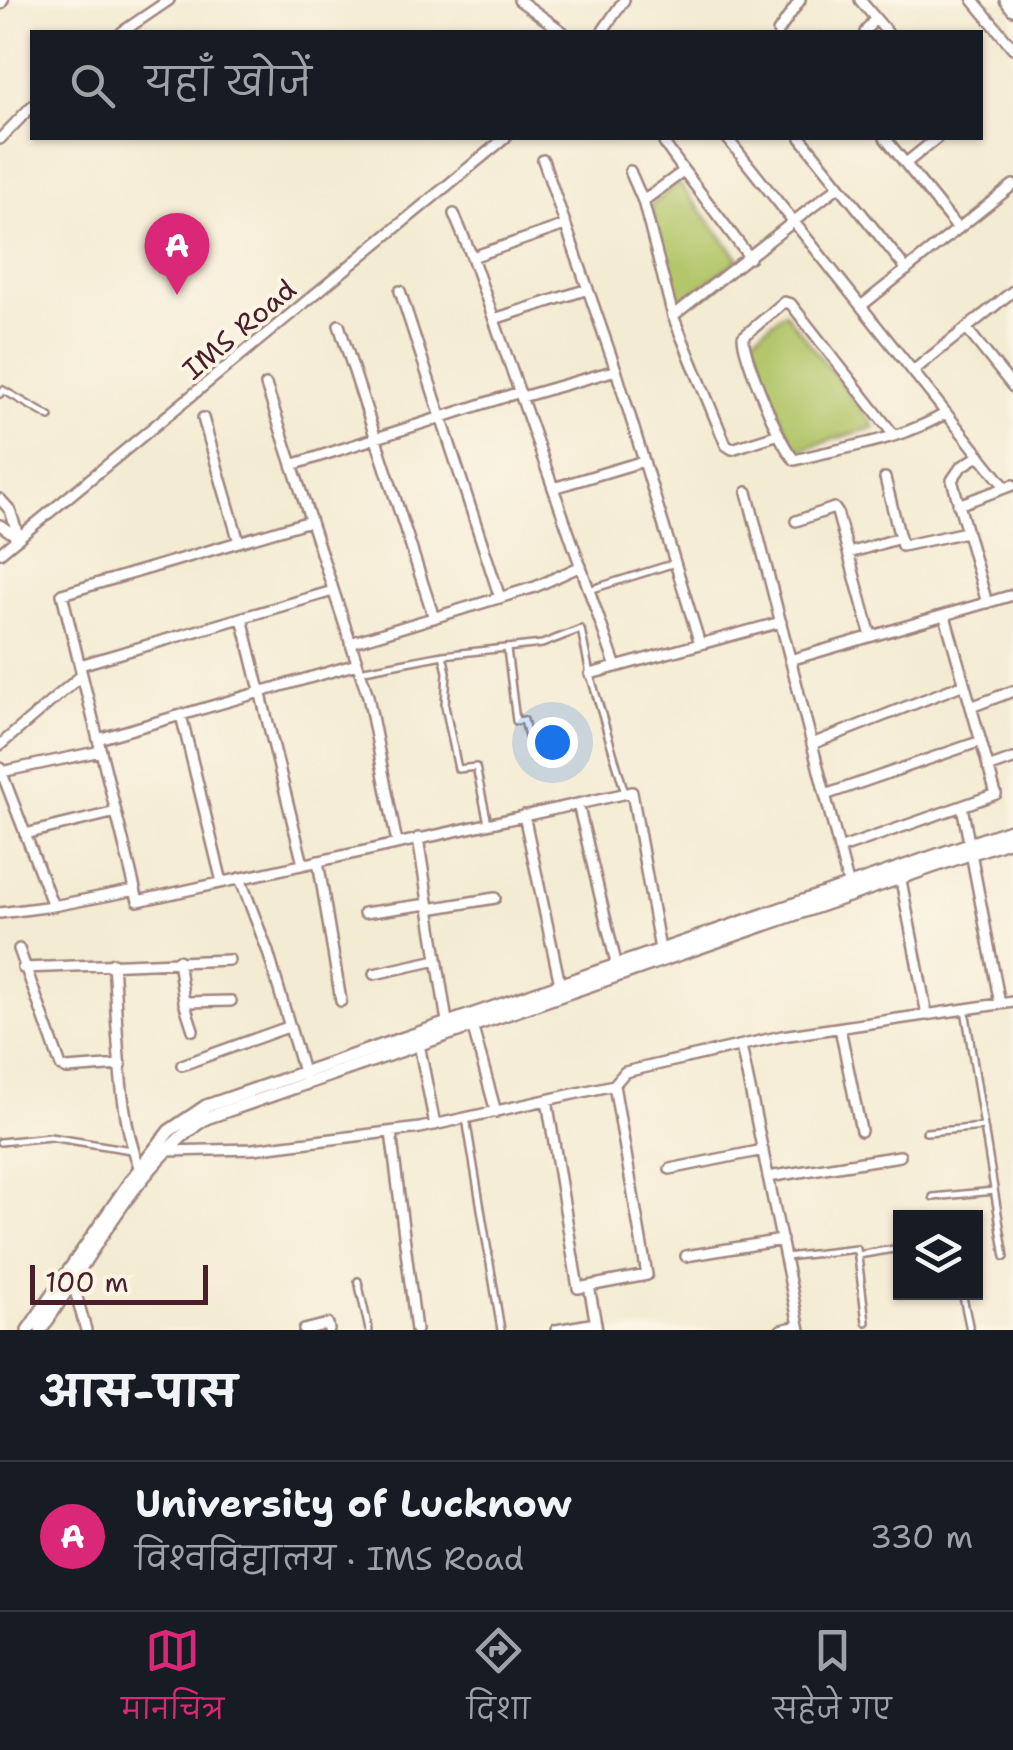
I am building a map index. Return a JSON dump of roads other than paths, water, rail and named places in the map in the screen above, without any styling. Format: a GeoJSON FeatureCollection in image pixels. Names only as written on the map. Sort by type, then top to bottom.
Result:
{"type":"FeatureCollection","features":[{"type":"Feature","properties":{"kind":"street"},"geometry":{"type":"LineString","coordinates":[[125,30],[169,0]]}},
{"type":"Feature","properties":{"kind":"street"},"geometry":{"type":"LineString","coordinates":[[519,0],[560,30]]}},
{"type":"Feature","properties":{"kind":"street"},"geometry":{"type":"LineString","coordinates":[[603,30],[624,0]]}},
{"type":"Feature","properties":{"kind":"street"},"geometry":{"type":"LineString","coordinates":[[779,30],[800,0]]}},
{"type":"Feature","properties":{"kind":"street"},"geometry":{"type":"LineString","coordinates":[[860,0],[885,30]]}},
{"type":"Feature","properties":{"kind":"street"},"geometry":{"type":"LineString","coordinates":[[973,0],[1013,48]]}},
{"type":"Feature","properties":{"kind":"street"},"geometry":{"type":"LineString","coordinates":[[1006,0],[1013,9]]}},
{"type":"Feature","properties":{"kind":"street"},"geometry":{"type":"LineString","coordinates":[[866,30],[875,18]]}},
{"type":"Feature","properties":{"kind":"street"},"geometry":{"type":"LineString","coordinates":[[0,139],[30,108]]}},
{"type":"Feature","properties":{"kind":"street","name":"IMS Road"},"geometry":{"type":"LineString","coordinates":[[0,553],[503,140]]}},
{"type":"Feature","properties":{"kind":"street"},"geometry":{"type":"LineString","coordinates":[[729,140],[980,456],[1009,486],[958,504]]}},
{"type":"Feature","properties":{"kind":"street"},"geometry":{"type":"LineString","coordinates":[[803,140],[906,270]]}},
{"type":"Feature","properties":{"kind":"street"},"geometry":{"type":"LineString","coordinates":[[887,140],[958,229]]}},
{"type":"Feature","properties":{"kind":"street"},"geometry":{"type":"LineString","coordinates":[[906,163],[935,140]]}},
{"type":"Feature","properties":{"kind":"street"},"geometry":{"type":"LineString","coordinates":[[664,143],[750,258]]}},
{"type":"Feature","properties":{"kind":"street"},"geometry":{"type":"LineString","coordinates":[[542,160],[616,370],[700,644]]}},
{"type":"Feature","properties":{"kind":"street"},"geometry":{"type":"LineString","coordinates":[[630,171],[673,316],[726,445],[732,448],[779,434]]}},
{"type":"Feature","properties":{"kind":"street"},"geometry":{"type":"LineString","coordinates":[[642,201],[684,172]]}},
{"type":"Feature","properties":{"kind":"street"},"geometry":{"type":"LineString","coordinates":[[673,316],[840,186]]}},
{"type":"Feature","properties":{"kind":"street"},"geometry":{"type":"LineString","coordinates":[[862,306],[1011,190]]}},
{"type":"Feature","properties":{"kind":"street"},"geometry":{"type":"LineString","coordinates":[[454,214],[616,667]]}},
{"type":"Feature","properties":{"kind":"street"},"geometry":{"type":"LineString","coordinates":[[472,258],[565,224]]}},
{"type":"Feature","properties":{"kind":"street"},"geometry":{"type":"LineString","coordinates":[[494,320],[588,289]]}},
{"type":"Feature","properties":{"kind":"street"},"geometry":{"type":"LineString","coordinates":[[400,291],[500,598]]}},
{"type":"Feature","properties":{"kind":"street"},"geometry":{"type":"LineString","coordinates":[[912,371],[1013,291]]}},
{"type":"Feature","properties":{"kind":"street"},"geometry":{"type":"LineString","coordinates":[[893,434],[792,304],[784,302],[743,337],[779,434],[795,460],[927,425],[946,413]]}},
{"type":"Feature","properties":{"kind":"street"},"geometry":{"type":"LineString","coordinates":[[339,326],[434,618]]}},
{"type":"Feature","properties":{"kind":"street"},"geometry":{"type":"LineString","coordinates":[[966,328],[1013,387]]}},
{"type":"Feature","properties":{"kind":"street"},"geometry":{"type":"LineString","coordinates":[[292,465],[441,417],[616,370]]}},
{"type":"Feature","properties":{"kind":"street"},"geometry":{"type":"LineString","coordinates":[[266,385],[368,696],[397,843]]}},
{"type":"Feature","properties":{"kind":"street"},"geometry":{"type":"LineString","coordinates":[[203,418],[239,542]]}},
{"type":"Feature","properties":{"kind":"street"},"geometry":{"type":"LineString","coordinates":[[980,456],[961,467],[952,480],[987,603]]}},
{"type":"Feature","properties":{"kind":"street"},"geometry":{"type":"LineString","coordinates":[[554,488],[644,462]]}},
{"type":"Feature","properties":{"kind":"street"},"geometry":{"type":"LineString","coordinates":[[885,478],[905,547],[966,532]]}},
{"type":"Feature","properties":{"kind":"street"},"geometry":{"type":"LineString","coordinates":[[747,492],[849,890]]}},
{"type":"Feature","properties":{"kind":"street"},"geometry":{"type":"LineString","coordinates":[[0,499],[10,510],[19,538]]}},
{"type":"Feature","properties":{"kind":"street"},"geometry":{"type":"LineString","coordinates":[[796,520],[834,508],[872,636]]}},
{"type":"Feature","properties":{"kind":"street"},"geometry":{"type":"LineString","coordinates":[[310,521],[62,594],[138,902],[632,792],[661,955]]}},
{"type":"Feature","properties":{"kind":"street"},"geometry":{"type":"LineString","coordinates":[[0,525],[19,538]]}},
{"type":"Feature","properties":{"kind":"street"},"geometry":{"type":"LineString","coordinates":[[849,552],[900,538]]}},
{"type":"Feature","properties":{"kind":"street"},"geometry":{"type":"LineString","coordinates":[[350,643],[535,587],[581,566]]}},
{"type":"Feature","properties":{"kind":"street"},"geometry":{"type":"LineString","coordinates":[[0,744],[81,670],[333,591]]}},
{"type":"Feature","properties":{"kind":"street"},"geometry":{"type":"LineString","coordinates":[[790,660],[1013,595]]}},
{"type":"Feature","properties":{"kind":"street"},"geometry":{"type":"LineString","coordinates":[[839,849],[996,794],[945,616]]}},
{"type":"Feature","properties":{"kind":"street"},"geometry":{"type":"LineString","coordinates":[[242,618],[302,864]]}},
{"type":"Feature","properties":{"kind":"street"},"geometry":{"type":"LineString","coordinates":[[590,674],[780,622]]}},
{"type":"Feature","properties":{"kind":"street"},"geometry":{"type":"LineString","coordinates":[[98,740],[358,667]]}},
{"type":"Feature","properties":{"kind":"street"},"geometry":{"type":"LineString","coordinates":[[812,744],[964,684]]}},
{"type":"Feature","properties":{"kind":"street"},"geometry":{"type":"LineString","coordinates":[[971,706],[1013,692]]}},
{"type":"Feature","properties":{"kind":"street"},"geometry":{"type":"LineString","coordinates":[[181,715],[222,882]]}},
{"type":"Feature","properties":{"kind":"street"},"geometry":{"type":"LineString","coordinates":[[825,795],[980,741]]}},
{"type":"Feature","properties":{"kind":"street"},"geometry":{"type":"LineString","coordinates":[[52,906],[1,770],[101,751]]}},
{"type":"Feature","properties":{"kind":"street"},"geometry":{"type":"LineString","coordinates":[[988,768],[1013,759]]}},
{"type":"Feature","properties":{"kind":"street"},"geometry":{"type":"LineString","coordinates":[[578,804],[618,970]]}},
{"type":"Feature","properties":{"kind":"street"},"geometry":{"type":"LineString","coordinates":[[962,806],[1013,1016]]}},
{"type":"Feature","properties":{"kind":"street"},"geometry":{"type":"LineString","coordinates":[[25,834],[116,812]]}},
{"type":"Feature","properties":{"kind":"street"},"geometry":{"type":"LineString","coordinates":[[524,816],[562,989]]}},
{"type":"Feature","properties":{"kind":"street"},"geometry":{"type":"LineString","coordinates":[[972,848],[1013,828]]}},
{"type":"Feature","properties":{"kind":"street"},"geometry":{"type":"LineString","coordinates":[[418,838],[448,1028]]}},
{"type":"Feature","properties":{"kind":"street"},"geometry":{"type":"LineString","coordinates":[[142,1173],[182,1133],[206,1118],[305,1077],[972,848],[1013,839]]}},
{"type":"Feature","properties":{"kind":"street"},"geometry":{"type":"LineString","coordinates":[[318,861],[341,1002]]}},
{"type":"Feature","properties":{"kind":"street"},"geometry":{"type":"LineString","coordinates":[[899,873],[928,1015]]}},
{"type":"Feature","properties":{"kind":"street"},"geometry":{"type":"LineString","coordinates":[[240,878],[268,952],[305,1077]]}},
{"type":"Feature","properties":{"kind":"street"},"geometry":{"type":"LineString","coordinates":[[0,913],[135,890]]}},
{"type":"Feature","properties":{"kind":"street"},"geometry":{"type":"LineString","coordinates":[[364,913],[495,898]]}},
{"type":"Feature","properties":{"kind":"street"},"geometry":{"type":"LineString","coordinates":[[19,950],[61,1066],[67,1070],[121,1065]]}},
{"type":"Feature","properties":{"kind":"street"},"geometry":{"type":"LineString","coordinates":[[178,960],[193,1030]]}},
{"type":"Feature","properties":{"kind":"street"},"geometry":{"type":"LineString","coordinates":[[23,968],[229,960]]}},
{"type":"Feature","properties":{"kind":"street"},"geometry":{"type":"LineString","coordinates":[[374,974],[437,960]]}},
{"type":"Feature","properties":{"kind":"street"},"geometry":{"type":"LineString","coordinates":[[113,963],[132,1150],[142,1173]]}},
{"type":"Feature","properties":{"kind":"street"},"geometry":{"type":"LineString","coordinates":[[28,1330],[169,1131],[206,1106],[419,1044],[448,1028],[472,1025],[562,989]]}},
{"type":"Feature","properties":{"kind":"street"},"geometry":{"type":"LineString","coordinates":[[184,1002],[232,1001]]}},
{"type":"Feature","properties":{"kind":"street"},"geometry":{"type":"LineString","coordinates":[[166,1151],[253,1149],[435,1125],[614,1085],[625,1072],[742,1046],[1008,1003]]}},
{"type":"Feature","properties":{"kind":"street"},"geometry":{"type":"LineString","coordinates":[[472,1025],[496,1112]]}},
{"type":"Feature","properties":{"kind":"street"},"geometry":{"type":"LineString","coordinates":[[182,1065],[288,1027]]}},
{"type":"Feature","properties":{"kind":"street"},"geometry":{"type":"LineString","coordinates":[[840,1028],[861,1131]]}},
{"type":"Feature","properties":{"kind":"street"},"geometry":{"type":"LineString","coordinates":[[419,1044],[435,1125]]}},
{"type":"Feature","properties":{"kind":"street"},"geometry":{"type":"LineString","coordinates":[[742,1046],[800,1328],[781,1330]]}},
{"type":"Feature","properties":{"kind":"street"},"geometry":{"type":"LineString","coordinates":[[547,1100],[578,1288],[647,1275],[614,1085]]}},
{"type":"Feature","properties":{"kind":"street"},"geometry":{"type":"LineString","coordinates":[[390,1132],[416,1330]]}},
{"type":"Feature","properties":{"kind":"street"},"geometry":{"type":"LineString","coordinates":[[670,1169],[763,1150]]}},
{"type":"Feature","properties":{"kind":"street"},"geometry":{"type":"LineString","coordinates":[[768,1177],[900,1156]]}},
{"type":"Feature","properties":{"kind":"street"},"geometry":{"type":"LineString","coordinates":[[41,1330],[96,1239]]}},
{"type":"Feature","properties":{"kind":"street"},"geometry":{"type":"LineString","coordinates":[[686,1256],[782,1240]]}},
{"type":"Feature","properties":{"kind":"street"},"geometry":{"type":"LineString","coordinates":[[72,1283],[86,1330]]}},
{"type":"Feature","properties":{"kind":"street"},"geometry":{"type":"LineString","coordinates":[[556,1330],[596,1326],[589,1286]]}},
{"type":"Feature","properties":{"kind":"street"},"geometry":{"type":"LineString","coordinates":[[304,1330],[328,1324],[329,1330]]}},
{"type":"Feature","properties":{"kind":"lane"},"geometry":{"type":"LineString","coordinates":[[0,394],[3,390],[50,417]]}},
{"type":"Feature","properties":{"kind":"lane"},"geometry":{"type":"LineString","coordinates":[[589,590],[675,563]]}},
{"type":"Feature","properties":{"kind":"lane"},"geometry":{"type":"LineString","coordinates":[[358,667],[542,644],[581,629],[625,794]]}},
{"type":"Feature","properties":{"kind":"lane"},"geometry":{"type":"LineString","coordinates":[[506,649],[516,721],[524,720],[533,756]]}},
{"type":"Feature","properties":{"kind":"lane"},"geometry":{"type":"LineString","coordinates":[[444,655],[446,706],[458,769],[476,768],[488,823]]}},
{"type":"Feature","properties":{"kind":"lane"},"geometry":{"type":"LineString","coordinates":[[965,1009],[1005,1257]]}},
{"type":"Feature","properties":{"kind":"lane"},"geometry":{"type":"LineString","coordinates":[[466,1118],[501,1330]]}},
{"type":"Feature","properties":{"kind":"lane"},"geometry":{"type":"LineString","coordinates":[[926,1132],[984,1127]]}},
{"type":"Feature","properties":{"kind":"lane"},"geometry":{"type":"LineString","coordinates":[[0,1142],[50,1137],[132,1150]]}},
{"type":"Feature","properties":{"kind":"lane"},"geometry":{"type":"LineString","coordinates":[[933,1197],[994,1191]]}},
{"type":"Feature","properties":{"kind":"lane"},"geometry":{"type":"LineString","coordinates":[[785,1257],[858,1249],[866,1322]]}},
{"type":"Feature","properties":{"kind":"lane"},"geometry":{"type":"LineString","coordinates":[[858,1255],[893,1249]]}},
{"type":"Feature","properties":{"kind":"lane"},"geometry":{"type":"LineString","coordinates":[[358,1281],[369,1330]]}},
{"type":"Feature","properties":{"kind":"lane"},"geometry":{"type":"LineString","coordinates":[[964,1300],[970,1330]]}},
{"type":"Feature","properties":{"kind":"place","name":"University of Lucknow"},"geometry":{"type":"Point","coordinates":[177,295]}}]}
